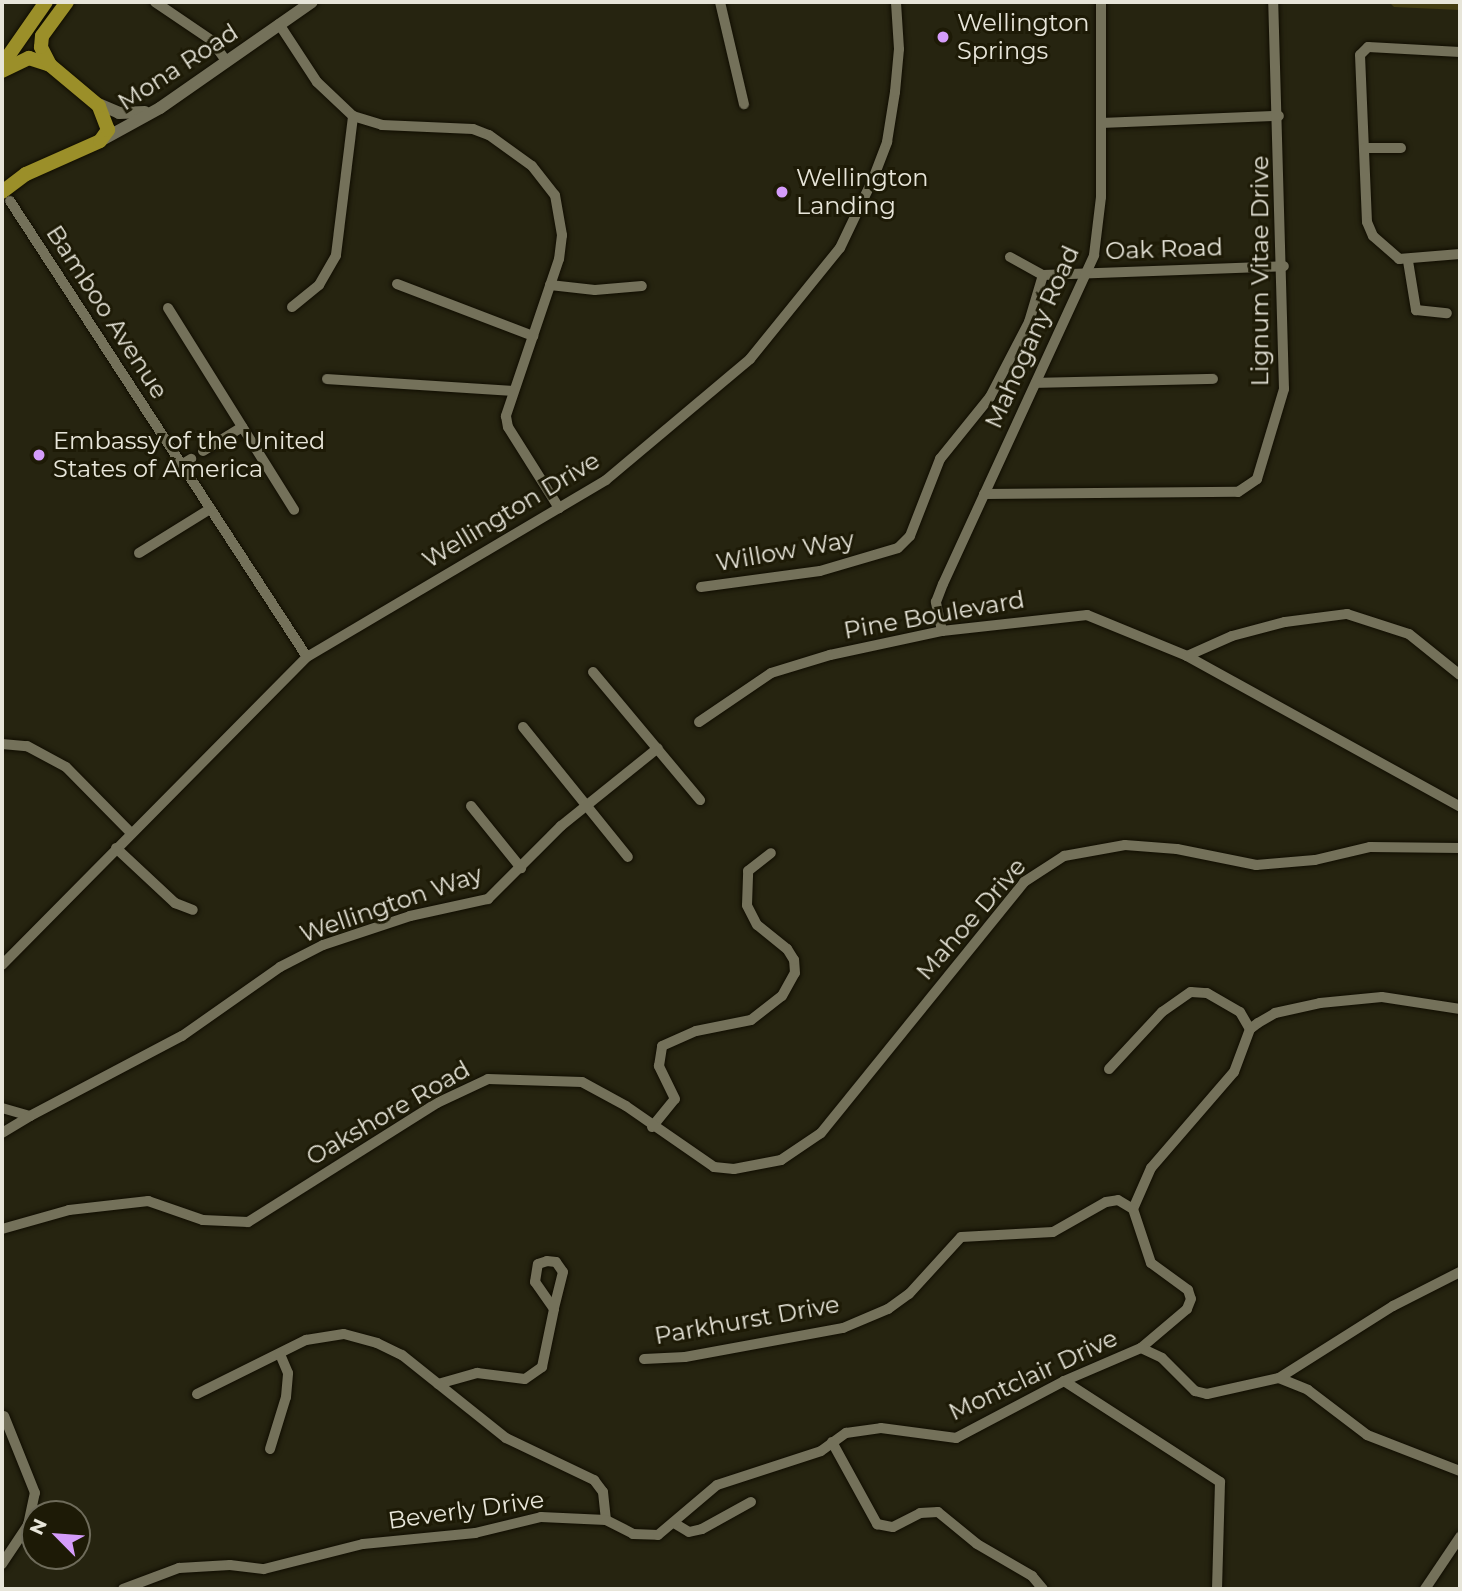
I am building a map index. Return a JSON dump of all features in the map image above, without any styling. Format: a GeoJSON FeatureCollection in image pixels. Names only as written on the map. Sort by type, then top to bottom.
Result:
{"type":"FeatureCollection","features":[{"type":"Feature","properties":{"kind":"main road"},"geometry":{"type":"LineString","coordinates":[[2,65],[46,2]]}},
{"type":"Feature","properties":{"kind":"main road"},"geometry":{"type":"LineString","coordinates":[[50,65],[41,47],[42,36],[67,2]]}},
{"type":"Feature","properties":{"kind":"main road"},"geometry":{"type":"LineString","coordinates":[[2,71],[29,58],[50,65],[96,103],[108,130],[100,141],[26,174],[6,197]]}},
{"type":"Feature","properties":{"kind":"street"},"geometry":{"type":"LineString","coordinates":[[155,2],[211,40],[227,62]]}},
{"type":"Feature","properties":{"kind":"street","name":"Mona Road"},"geometry":{"type":"LineString","coordinates":[[100,141],[160,108],[312,2]]}},
{"type":"Feature","properties":{"kind":"street"},"geometry":{"type":"LineString","coordinates":[[720,2],[744,104]]}},
{"type":"Feature","properties":{"kind":"street","name":"Wellington Drive"},"geometry":{"type":"LineString","coordinates":[[2,965],[307,657],[606,480],[750,359],[840,248],[887,142],[899,49],[896,2]]}},
{"type":"Feature","properties":{"kind":"street","name":"Mahogany Road"},"geometry":{"type":"LineString","coordinates":[[942,631],[936,602],[1087,272],[1098,236],[1101,197],[1101,2]]}},
{"type":"Feature","properties":{"kind":"street","name":"Lignum Vitae Drive"},"geometry":{"type":"LineString","coordinates":[[984,494],[1249,489],[1257,479],[1284,389],[1284,266],[1273,2]]}},
{"type":"Feature","properties":{"kind":"street"},"geometry":{"type":"LineString","coordinates":[[279,24],[317,82],[353,116],[382,125],[473,129],[516,153],[555,195],[562,235],[550,285],[513,391],[508,427],[559,509]]}},
{"type":"Feature","properties":{"kind":"street"},"geometry":{"type":"LineString","coordinates":[[1460,52],[1363,50],[1367,222],[1373,236],[1393,256],[1408,261],[1460,254]]}},
{"type":"Feature","properties":{"kind":"street"},"geometry":{"type":"LineString","coordinates":[[96,103],[118,113],[160,108]]}},
{"type":"Feature","properties":{"kind":"street"},"geometry":{"type":"LineString","coordinates":[[292,307],[319,285],[336,255],[353,116]]}},
{"type":"Feature","properties":{"kind":"street"},"geometry":{"type":"LineString","coordinates":[[1101,123],[1279,116]]}},
{"type":"Feature","properties":{"kind":"street"},"geometry":{"type":"LineString","coordinates":[[1364,148],[1401,148]]}},
{"type":"Feature","properties":{"kind":"street","name":"Bamboo Avenue"},"geometry":{"type":"LineString","coordinates":[[6,197],[186,462],[210,509],[307,657]]}},
{"type":"Feature","properties":{"kind":"street"},"geometry":{"type":"LineString","coordinates":[[1010,257],[1044,275],[1087,272]]}},
{"type":"Feature","properties":{"kind":"street"},"geometry":{"type":"LineString","coordinates":[[1408,261],[1416,310],[1447,313]]}},
{"type":"Feature","properties":{"kind":"street","name":"Oak Road"},"geometry":{"type":"LineString","coordinates":[[1087,272],[1284,266]]}},
{"type":"Feature","properties":{"kind":"street","name":"Willow Way"},"geometry":{"type":"LineString","coordinates":[[701,587],[820,571],[898,548],[910,536],[940,459],[990,397],[1029,322],[1044,275]]}},
{"type":"Feature","properties":{"kind":"street"},"geometry":{"type":"LineString","coordinates":[[397,284],[533,336]]}},
{"type":"Feature","properties":{"kind":"street"},"geometry":{"type":"LineString","coordinates":[[550,285],[595,290],[642,286]]}},
{"type":"Feature","properties":{"kind":"street"},"geometry":{"type":"LineString","coordinates":[[168,309],[294,510]]}},
{"type":"Feature","properties":{"kind":"street"},"geometry":{"type":"LineString","coordinates":[[327,379],[513,391]]}},
{"type":"Feature","properties":{"kind":"street"},"geometry":{"type":"LineString","coordinates":[[1036,383],[1213,379]]}},
{"type":"Feature","properties":{"kind":"street"},"geometry":{"type":"LineString","coordinates":[[203,451],[242,427]]}},
{"type":"Feature","properties":{"kind":"street"},"geometry":{"type":"LineString","coordinates":[[139,553],[210,509]]}},
{"type":"Feature","properties":{"kind":"street"},"geometry":{"type":"LineString","coordinates":[[1187,656],[1259,629],[1347,614],[1409,634],[1460,675]]}},
{"type":"Feature","properties":{"kind":"street","name":"Pine Boulevard"},"geometry":{"type":"LineString","coordinates":[[699,722],[771,673],[942,631],[1087,615],[1187,656],[1460,807]]}},
{"type":"Feature","properties":{"kind":"street"},"geometry":{"type":"LineString","coordinates":[[593,672],[700,800]]}},
{"type":"Feature","properties":{"kind":"street"},"geometry":{"type":"LineString","coordinates":[[523,727],[628,857]]}},
{"type":"Feature","properties":{"kind":"street"},"geometry":{"type":"LineString","coordinates":[[2,744],[27,746],[66,767],[131,832]]}},
{"type":"Feature","properties":{"kind":"street","name":"Wellington Way"},"geometry":{"type":"LineString","coordinates":[[2,1133],[182,1036],[280,967],[312,950],[410,916],[488,899],[587,805],[658,748]]}},
{"type":"Feature","properties":{"kind":"street"},"geometry":{"type":"LineString","coordinates":[[471,806],[520,868]]}},
{"type":"Feature","properties":{"kind":"street","name":"Mahoe Drive"},"geometry":{"type":"LineString","coordinates":[[900,1035],[1024,881],[1064,856],[1125,845],[1177,849],[1256,865],[1315,860],[1370,847],[1460,848]]}},
{"type":"Feature","properties":{"kind":"street"},"geometry":{"type":"LineString","coordinates":[[116,848],[174,903],[193,910]]}},
{"type":"Feature","properties":{"kind":"street"},"geometry":{"type":"LineString","coordinates":[[652,1127],[675,1099],[659,1066],[662,1046],[696,1031],[751,1020],[782,996],[795,973],[794,960],[787,949],[757,925],[747,905],[748,871],[771,853]]}},
{"type":"Feature","properties":{"kind":"street"},"geometry":{"type":"LineString","coordinates":[[1109,1069],[1162,1012],[1191,992],[1207,993],[1240,1012],[1250,1029]]}},
{"type":"Feature","properties":{"kind":"street"},"geometry":{"type":"LineString","coordinates":[[1141,1348],[1187,1309],[1191,1299],[1188,1290],[1147,1258],[1133,1209],[1151,1168],[1234,1072],[1250,1029],[1275,1013],[1381,997],[1460,1009]]}},
{"type":"Feature","properties":{"kind":"street","name":"Oakshore Road"},"geometry":{"type":"LineString","coordinates":[[2,1229],[69,1210],[148,1201],[203,1220],[247,1222],[437,1103],[488,1079],[582,1082],[626,1106],[652,1127],[714,1167],[734,1169],[781,1160],[821,1133],[900,1035]]}},
{"type":"Feature","properties":{"kind":"street"},"geometry":{"type":"LineString","coordinates":[[2,1108],[30,1116]]}},
{"type":"Feature","properties":{"kind":"street","name":"Parkhurst Drive"},"geometry":{"type":"LineString","coordinates":[[644,1359],[685,1357],[843,1328],[888,1310],[909,1294],[961,1237],[1053,1232],[1106,1202],[1118,1200],[1133,1209]]}},
{"type":"Feature","properties":{"kind":"street"},"geometry":{"type":"LineString","coordinates":[[438,1384],[477,1373],[511,1381],[532,1375],[542,1367],[563,1272],[556,1262],[547,1261],[538,1264],[535,1282],[554,1309]]}},
{"type":"Feature","properties":{"kind":"street","name":"Montclair Drive"},"geometry":{"type":"LineString","coordinates":[[832,1442],[846,1433],[881,1428],[956,1438],[1064,1381],[1141,1348],[1162,1358],[1195,1391],[1207,1394],[1279,1378],[1394,1306],[1460,1272]]}},
{"type":"Feature","properties":{"kind":"street"},"geometry":{"type":"LineString","coordinates":[[197,1394],[306,1340],[344,1334],[402,1354],[506,1438],[594,1480],[603,1492],[606,1520]]}},
{"type":"Feature","properties":{"kind":"street"},"geometry":{"type":"LineString","coordinates":[[270,1449],[286,1397],[288,1373],[280,1354]]}},
{"type":"Feature","properties":{"kind":"street"},"geometry":{"type":"LineString","coordinates":[[1279,1378],[1308,1390],[1367,1435],[1460,1472]]}},
{"type":"Feature","properties":{"kind":"street"},"geometry":{"type":"LineString","coordinates":[[1064,1381],[1220,1482],[1217,1589]]}},
{"type":"Feature","properties":{"kind":"street"},"geometry":{"type":"LineString","coordinates":[[2,1564],[28,1525],[35,1500],[4,1416]]}},
{"type":"Feature","properties":{"kind":"street"},"geometry":{"type":"LineString","coordinates":[[832,1442],[877,1524],[892,1527],[920,1513],[938,1512],[977,1544],[1032,1576],[1043,1589]]}},
{"type":"Feature","properties":{"kind":"street","name":"Beverly Drive"},"geometry":{"type":"LineString","coordinates":[[123,1589],[179,1568],[230,1565],[264,1569],[363,1544],[475,1534],[541,1517],[606,1520],[633,1534],[658,1535],[717,1485],[821,1451],[832,1442]]}},
{"type":"Feature","properties":{"kind":"street"},"geometry":{"type":"LineString","coordinates":[[674,1523],[689,1532],[702,1529],[751,1502]]}},
{"type":"Feature","properties":{"kind":"street"},"geometry":{"type":"LineString","coordinates":[[1425,1589],[1460,1537]]}},
{"type":"Feature","properties":{"kind":"shaded area"},"geometry":{"type":"Polygon","coordinates":[[[1389,2],[1460,2],[1460,10],[1394,7],[1389,2]]]}},
{"type":"Feature","properties":{"kind":"place","name":"Wellington Springs"},"geometry":{"type":"Point","coordinates":[943,37]}},
{"type":"Feature","properties":{"kind":"place","name":"Wellington Landing"},"geometry":{"type":"Point","coordinates":[782,192]}},
{"type":"Feature","properties":{"kind":"place","name":"Embassy of the United States of America"},"geometry":{"type":"Point","coordinates":[39,455]}}]}
